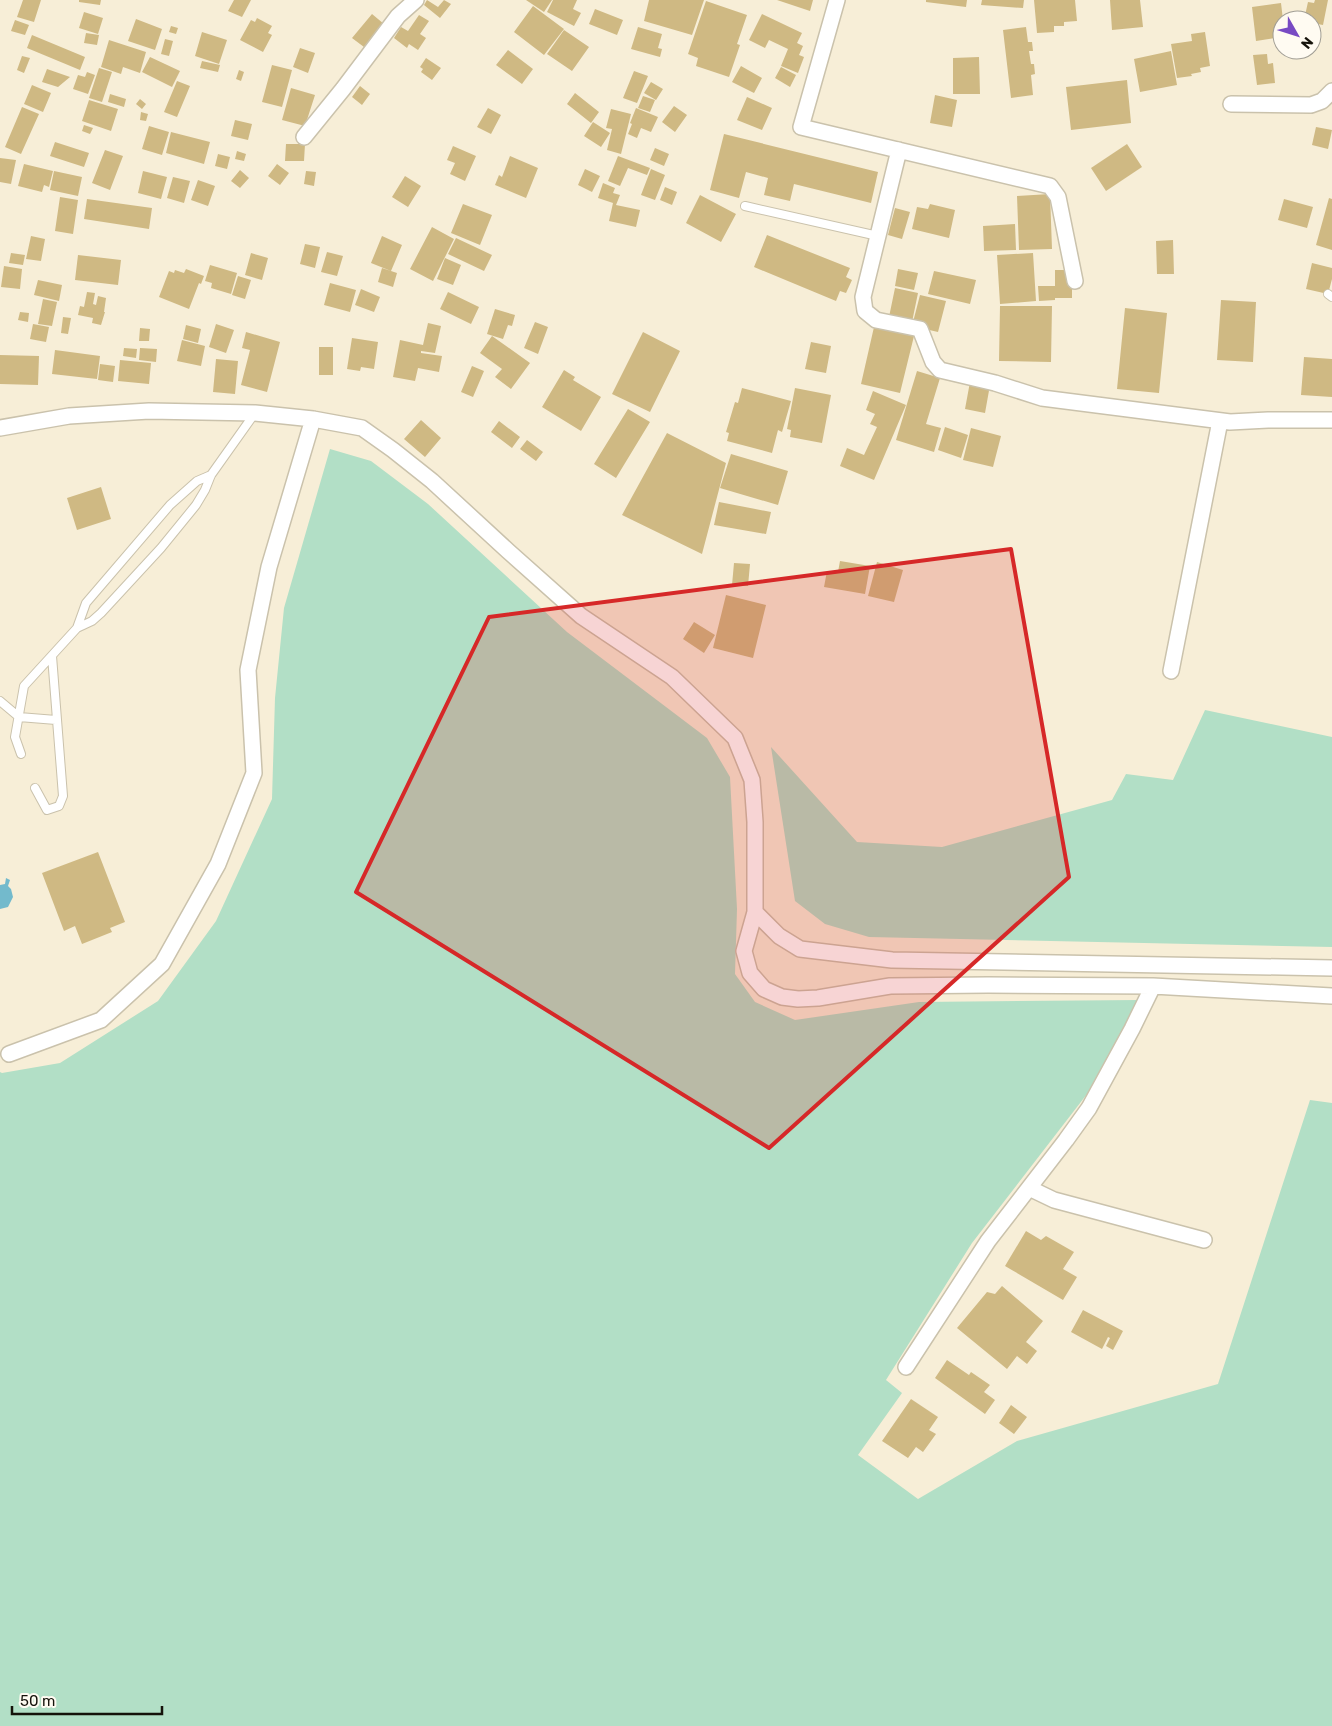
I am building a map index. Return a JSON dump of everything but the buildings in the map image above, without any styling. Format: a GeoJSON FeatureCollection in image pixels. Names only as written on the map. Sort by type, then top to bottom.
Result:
{"type":"FeatureCollection","features":[{"type":"Feature","properties":{"kind":"street"},"geometry":{"type":"LineString","coordinates":[[304,137],[398,16],[416,0]]}},
{"type":"Feature","properties":{"kind":"street"},"geometry":{"type":"LineString","coordinates":[[836,0],[801,127],[1050,186],[1058,197],[1075,281]]}},
{"type":"Feature","properties":{"kind":"street"},"geometry":{"type":"LineString","coordinates":[[1231,104],[1311,104],[1322,101],[1332,91]]}},
{"type":"Feature","properties":{"kind":"street"},"geometry":{"type":"LineString","coordinates":[[899,150],[863,297],[865,311],[876,320],[920,330],[932,362],[940,370],[996,383],[1042,398],[1220,421],[1332,420]]}},
{"type":"Feature","properties":{"kind":"street"},"geometry":{"type":"LineString","coordinates":[[0,428],[69,416],[149,411],[255,413],[313,419],[362,428],[393,450],[432,480],[581,616],[672,677],[735,738],[752,780],[755,822],[755,912],[744,951],[750,973],[764,989],[782,997],[798,999],[818,998],[890,986],[988,985],[1153,986],[1332,996]]}},
{"type":"Feature","properties":{"kind":"street"},"geometry":{"type":"LineString","coordinates":[[9,1054],[101,1020],[162,964],[218,864],[254,773],[248,670],[269,567],[313,419]]}},
{"type":"Feature","properties":{"kind":"street"},"geometry":{"type":"LineString","coordinates":[[1171,671],[1220,421]]}},
{"type":"Feature","properties":{"kind":"street"},"geometry":{"type":"LineString","coordinates":[[755,912],[779,936],[800,949],[892,960],[1332,968]]}},
{"type":"Feature","properties":{"kind":"street"},"geometry":{"type":"LineString","coordinates":[[890,986],[892,960]]}},
{"type":"Feature","properties":{"kind":"street"},"geometry":{"type":"LineString","coordinates":[[906,1368],[988,1241],[1089,1108],[1153,986]]}},
{"type":"Feature","properties":{"kind":"street"},"geometry":{"type":"LineString","coordinates":[[1029,1188],[1054,1200],[1204,1240]]}},
{"type":"Feature","properties":{"kind":"lane"},"geometry":{"type":"LineString","coordinates":[[746,206],[878,236]]}},
{"type":"Feature","properties":{"kind":"lane"},"geometry":{"type":"LineString","coordinates":[[77,628],[92,621],[101,613],[161,548],[196,505],[211,475],[255,413]]}},
{"type":"Feature","properties":{"kind":"lane"},"geometry":{"type":"LineString","coordinates":[[21,754],[15,737],[24,686],[77,628],[86,603],[170,505],[197,481],[211,475]]}},
{"type":"Feature","properties":{"kind":"lane"},"geometry":{"type":"LineString","coordinates":[[34,788],[47,810],[59,806],[63,796],[52,656]]}},
{"type":"Feature","properties":{"kind":"lane"},"geometry":{"type":"LineString","coordinates":[[0,701],[18,717],[56,720]]}},
{"type":"Feature","properties":{"kind":"highlighted area"},"geometry":{"type":"Polygon","coordinates":[[[1011,549],[1069,877],[769,1148],[356,892],[489,617],[1011,549]]]}},
{"type":"Feature","properties":{"kind":"green space"},"geometry":{"type":"Polygon","coordinates":[[[330,449],[371,461],[428,504],[567,632],[707,738],[730,777],[737,909],[735,974],[755,1002],[795,1020],[919,1002],[1139,1000],[1087,1094],[972,1243],[886,1380],[902,1393],[858,1455],[918,1499],[1017,1441],[1218,1384],[1310,1100],[1332,1103],[1332,1726],[0,1726],[0,1072],[60,1063],[158,1001],[216,921],[272,799],[275,698],[284,608],[330,449]]]}},
{"type":"Feature","properties":{"kind":"green space"},"geometry":{"type":"Polygon","coordinates":[[[1205,710],[1332,737],[1332,947],[869,937],[825,924],[795,901],[771,747],[857,842],[942,847],[1112,800],[1126,774],[1173,780],[1205,710]]]}},
{"type":"Feature","properties":{"kind":"water"},"geometry":{"type":"Polygon","coordinates":[[[6,878],[10,880],[8,886],[13,897],[8,907],[0,909],[0,885],[5,884],[6,878]]]}}]}
